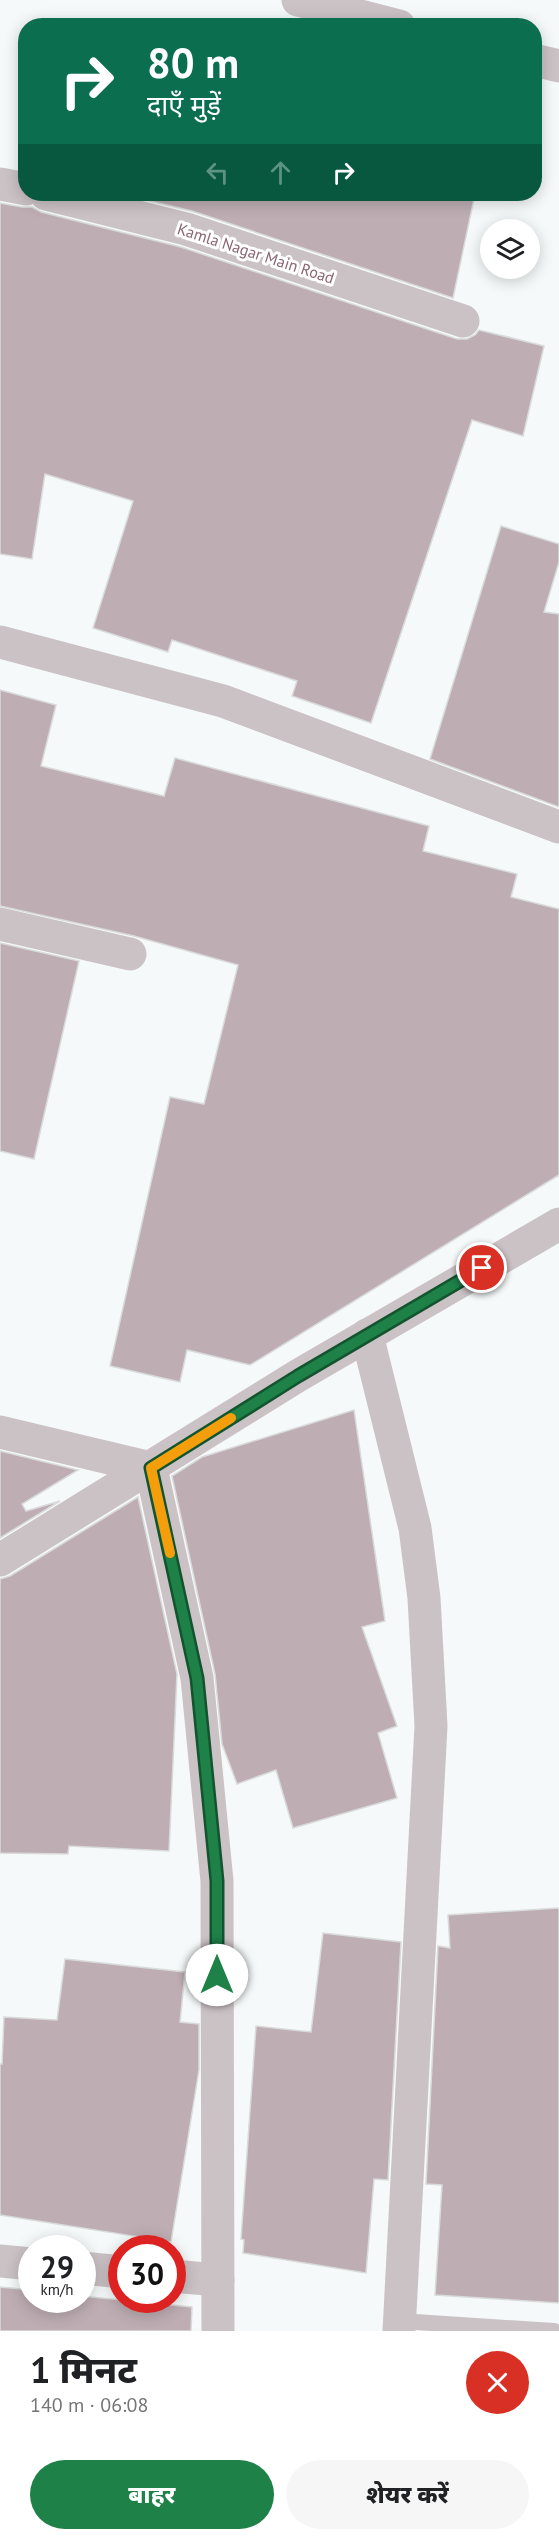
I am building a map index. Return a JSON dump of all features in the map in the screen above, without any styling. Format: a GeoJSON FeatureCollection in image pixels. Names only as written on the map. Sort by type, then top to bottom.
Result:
{"type":"FeatureCollection","features":[{"type":"Feature","properties":{"kind":"street"},"geometry":{"type":"LineString","coordinates":[[298,0],[368,18]]}},
{"type":"Feature","properties":{"kind":"street"},"geometry":{"type":"LineString","coordinates":[[542,62],[559,66]]}},
{"type":"Feature","properties":{"kind":"street"},"geometry":{"type":"LineString","coordinates":[[0,184],[18,187]]}},
{"type":"Feature","properties":{"kind":"street","name":"Kamla Nagar Main Road"},"geometry":{"type":"LineString","coordinates":[[74,201],[186,229],[463,321]]}},
{"type":"Feature","properties":{"kind":"street"},"geometry":{"type":"LineString","coordinates":[[0,642],[223,701],[559,827]]}},
{"type":"Feature","properties":{"kind":"street"},"geometry":{"type":"LineString","coordinates":[[0,924],[130,954]]}},
{"type":"Feature","properties":{"kind":"street"},"geometry":{"type":"LineString","coordinates":[[0,1560],[298,1376],[559,1224]]}},
{"type":"Feature","properties":{"kind":"street"},"geometry":{"type":"LineString","coordinates":[[367,1335],[415,1528],[424,1598],[431,1726],[400,2326]]}},
{"type":"Feature","properties":{"kind":"street"},"geometry":{"type":"LineString","coordinates":[[0,1432],[151,1468]]}},
{"type":"Feature","properties":{"kind":"street"},"geometry":{"type":"LineString","coordinates":[[151,1468],[197,1678],[217,1881],[218,2331]]}},
{"type":"Feature","properties":{"kind":"street"},"geometry":{"type":"LineString","coordinates":[[0,2261],[18,2263]]}},
{"type":"Feature","properties":{"kind":"street"},"geometry":{"type":"LineString","coordinates":[[186,2277],[218,2280]]}},
{"type":"Feature","properties":{"kind":"lane"},"geometry":{"type":"LineString","coordinates":[[400,2326],[554,2331]]}},
{"type":"Feature","properties":{"kind":"building"},"geometry":{"type":"Polygon","coordinates":[[[150,201],[474,201],[453,298],[192,211],[150,201]]]}},
{"type":"Feature","properties":{"kind":"building"},"geometry":{"type":"Polygon","coordinates":[[[0,203],[32,207],[41,212],[181,247],[457,339],[467,339],[479,330],[544,346],[523,436],[472,420],[371,723],[292,696],[297,681],[172,640],[168,652],[93,628],[133,501],[45,474],[32,559],[0,554],[0,203]]]}},
{"type":"Feature","properties":{"kind":"building"},"geometry":{"type":"Polygon","coordinates":[[[501,526],[559,544],[559,562],[544,612],[559,614],[559,807],[430,759],[501,526]]]}},
{"type":"Feature","properties":{"kind":"building"},"geometry":{"type":"Polygon","coordinates":[[[0,690],[56,705],[41,766],[164,796],[175,758],[429,826],[423,851],[517,874],[511,897],[559,909],[559,1175],[250,1365],[187,1350],[180,1382],[110,1366],[170,1097],[204,1104],[238,965],[134,936],[0,906],[0,690]]]}},
{"type":"Feature","properties":{"kind":"building"},"geometry":{"type":"Polygon","coordinates":[[[0,943],[79,961],[34,1159],[0,1151],[0,943]]]}},
{"type":"Feature","properties":{"kind":"building"},"geometry":{"type":"Polygon","coordinates":[[[354,1410],[385,1621],[362,1627],[397,1726],[378,1733],[397,1798],[293,1828],[276,1770],[237,1784],[222,1744],[215,1674],[172,1476],[202,1457],[354,1410]]]}},
{"type":"Feature","properties":{"kind":"building"},"geometry":{"type":"Polygon","coordinates":[[[0,1451],[78,1470],[22,1504],[26,1511],[60,1501],[0,1538],[0,1451]]]}},
{"type":"Feature","properties":{"kind":"building"},"geometry":{"type":"Polygon","coordinates":[[[138,1497],[177,1674],[169,1851],[69,1846],[68,1854],[0,1853],[0,1579],[10,1576],[138,1497]]]}},
{"type":"Feature","properties":{"kind":"building"},"geometry":{"type":"Polygon","coordinates":[[[559,1908],[559,2303],[435,2295],[442,2185],[426,2184],[438,1946],[450,1948],[448,1915],[559,1908]]]}},
{"type":"Feature","properties":{"kind":"building"},"geometry":{"type":"Polygon","coordinates":[[[323,1933],[401,1942],[388,2180],[374,2179],[366,2273],[243,2253],[244,2240],[241,2239],[256,2026],[311,2032],[323,1933]]]}},
{"type":"Feature","properties":{"kind":"building"},"geometry":{"type":"Polygon","coordinates":[[[65,1959],[185,1972],[180,2022],[199,2024],[199,2070],[172,2235],[127,2235],[0,2215],[0,2064],[2,2064],[4,2017],[57,2020],[65,1959]]]}},
{"type":"Feature","properties":{"kind":"building"},"geometry":{"type":"Polygon","coordinates":[[[0,2287],[18,2289],[18,2313],[96,2313],[96,2297],[108,2299],[108,2313],[186,2313],[186,2306],[192,2307],[191,2331],[0,2331],[0,2287]]]}},
{"type":"Feature","properties":{"kind":"slow traffic"},"geometry":{"type":"LineString","coordinates":[[170,1553],[151,1468],[231,1418]]}},
{"type":"Feature","properties":{"kind":"route"},"geometry":{"type":"LineString","coordinates":[[217,1975],[217,1881],[197,1678],[151,1468],[298,1376],[482,1268]]}}]}
